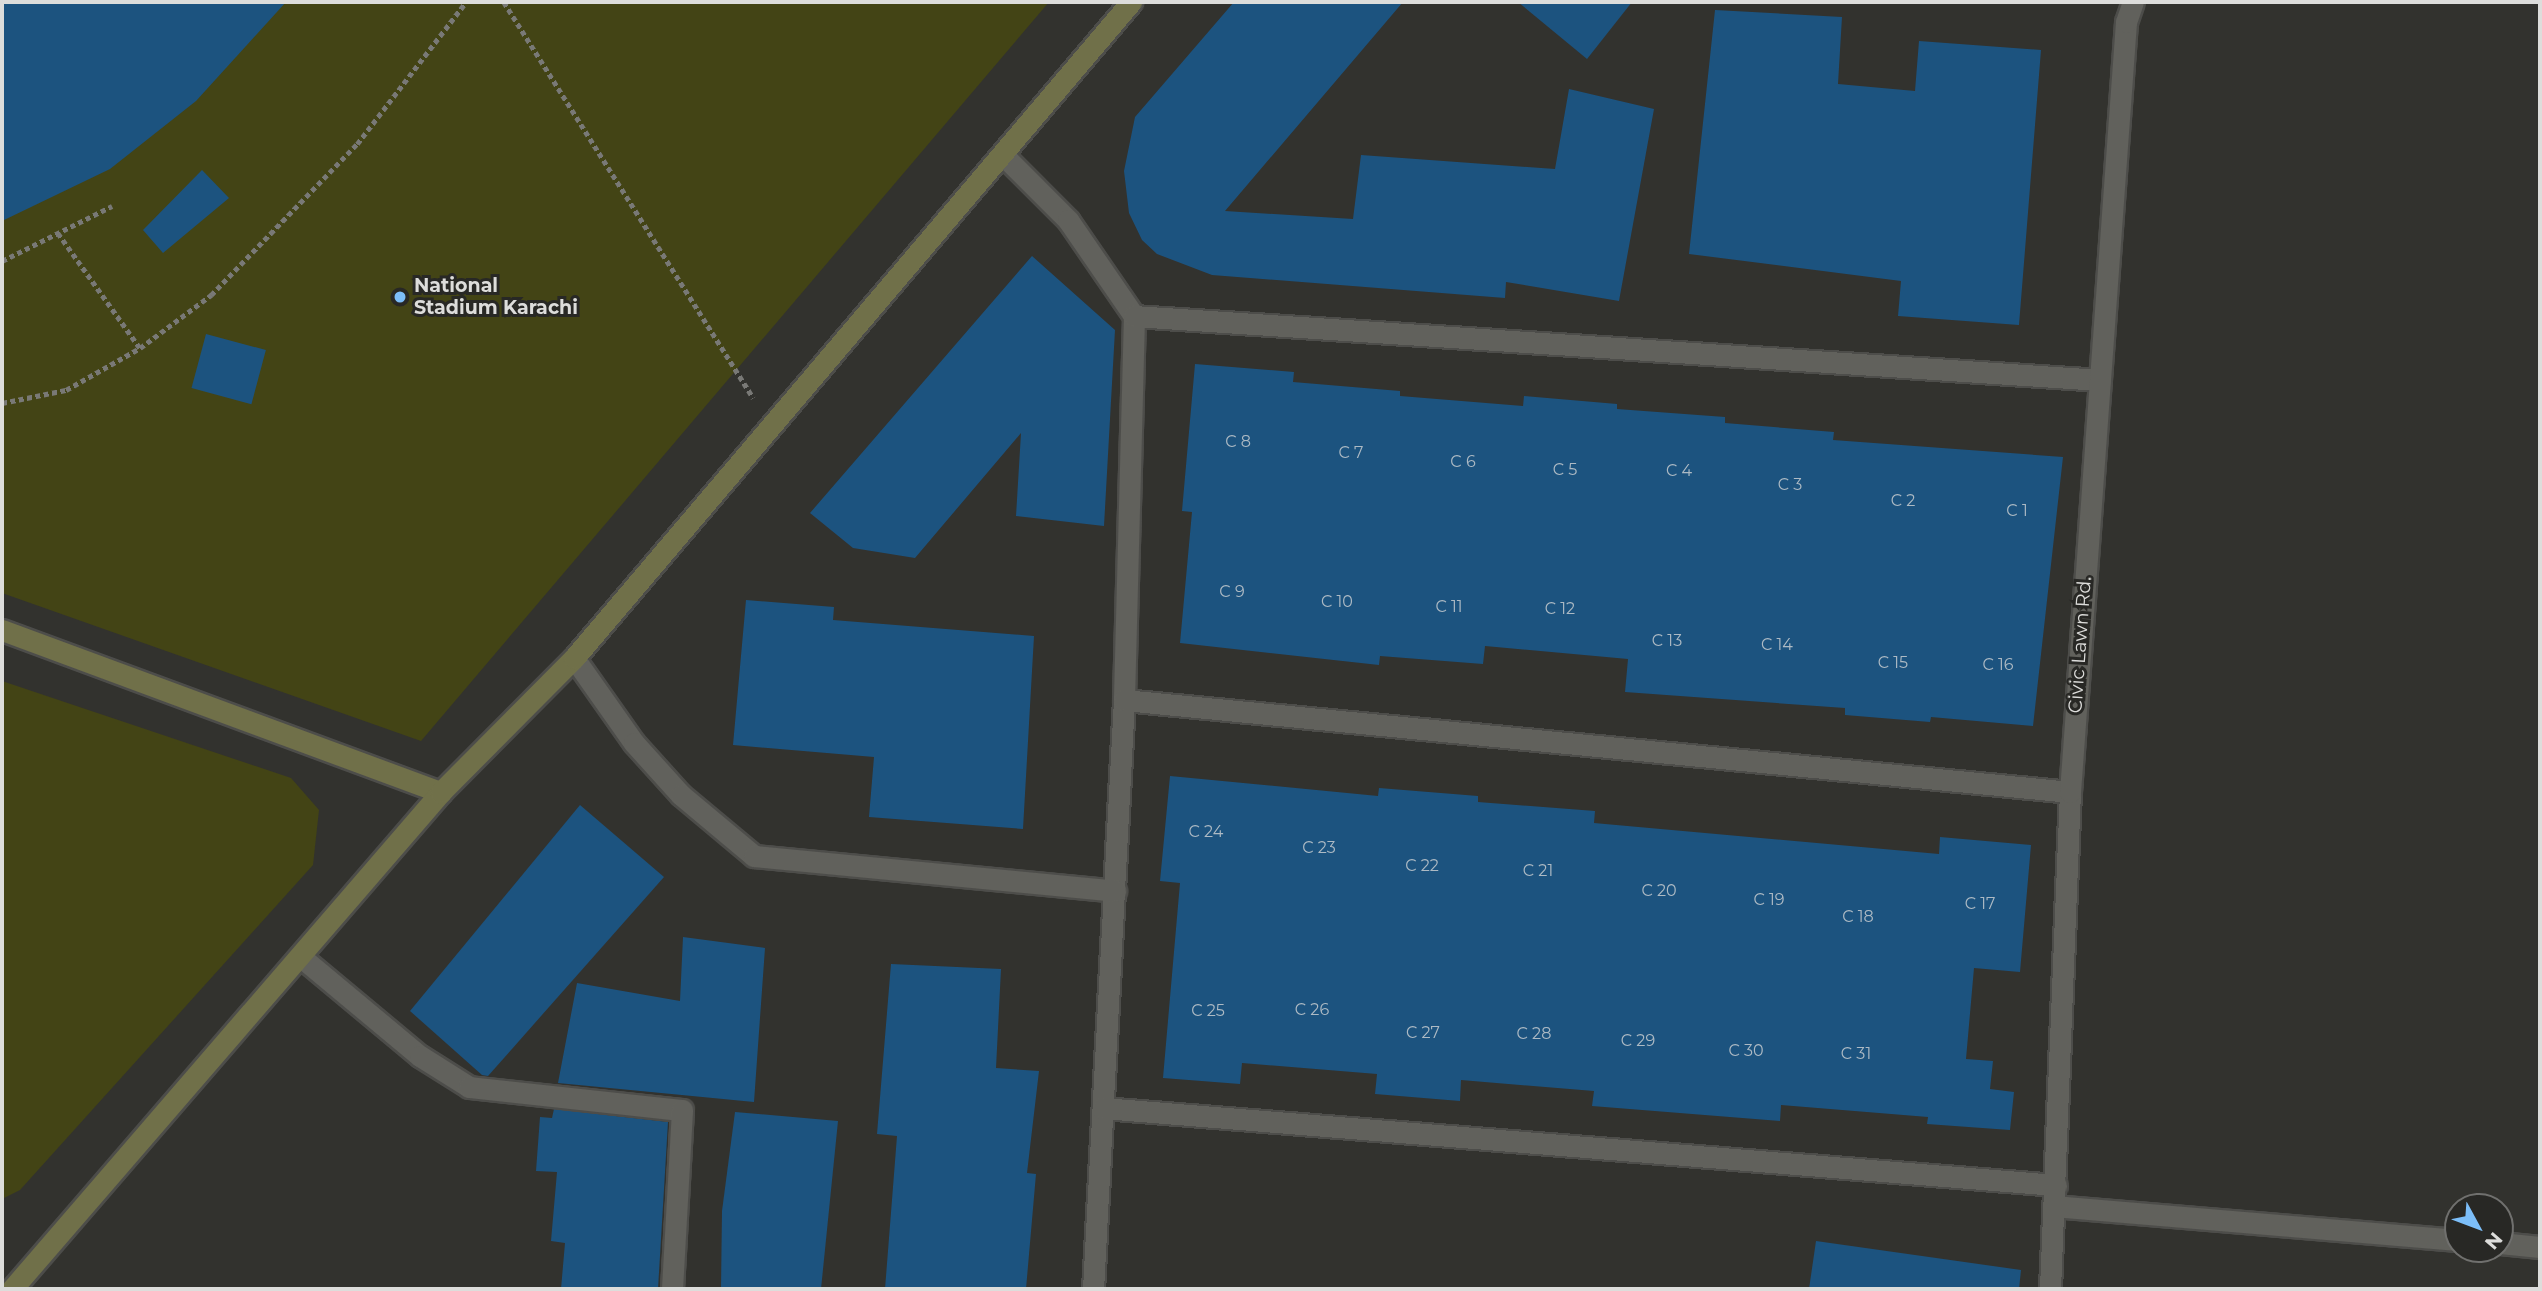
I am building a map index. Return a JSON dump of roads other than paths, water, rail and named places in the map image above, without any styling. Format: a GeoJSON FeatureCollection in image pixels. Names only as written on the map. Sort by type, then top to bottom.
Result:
{"type":"FeatureCollection","features":[{"type":"Feature","properties":{"kind":"street"},"geometry":{"type":"LineString","coordinates":[[12,1289],[441,792],[574,658],[1004,156],[1131,2]]}},
{"type":"Feature","properties":{"kind":"street","name":"Civic Lawn Rd."},"geometry":{"type":"LineString","coordinates":[[2050,1289],[2070,792],[2126,22],[2133,2]]}},
{"type":"Feature","properties":{"kind":"street"},"geometry":{"type":"LineString","coordinates":[[1004,156],[1068,220],[1135,316],[1124,700],[1093,1289]]}},
{"type":"Feature","properties":{"kind":"street"},"geometry":{"type":"LineString","coordinates":[[1135,316],[2100,380]]}},
{"type":"Feature","properties":{"kind":"street"},"geometry":{"type":"LineString","coordinates":[[2,630],[441,792]]}},
{"type":"Feature","properties":{"kind":"street"},"geometry":{"type":"LineString","coordinates":[[574,658],[634,743],[681,795],[754,856],[1115,891]]}},
{"type":"Feature","properties":{"kind":"street"},"geometry":{"type":"LineString","coordinates":[[1124,700],[2070,792]]}},
{"type":"Feature","properties":{"kind":"street"},"geometry":{"type":"LineString","coordinates":[[301,957],[420,1056],[469,1087],[682,1110],[672,1289]]}},
{"type":"Feature","properties":{"kind":"street"},"geometry":{"type":"LineString","coordinates":[[1103,1108],[2055,1196],[2444,1238]]}},
{"type":"Feature","properties":{"kind":"street"},"geometry":{"type":"LineString","coordinates":[[2514,1245],[2540,1247]]}},
{"type":"Feature","properties":{"kind":"place","name":"National Stadium Karachi"},"geometry":{"type":"Point","coordinates":[400,297]}}]}
